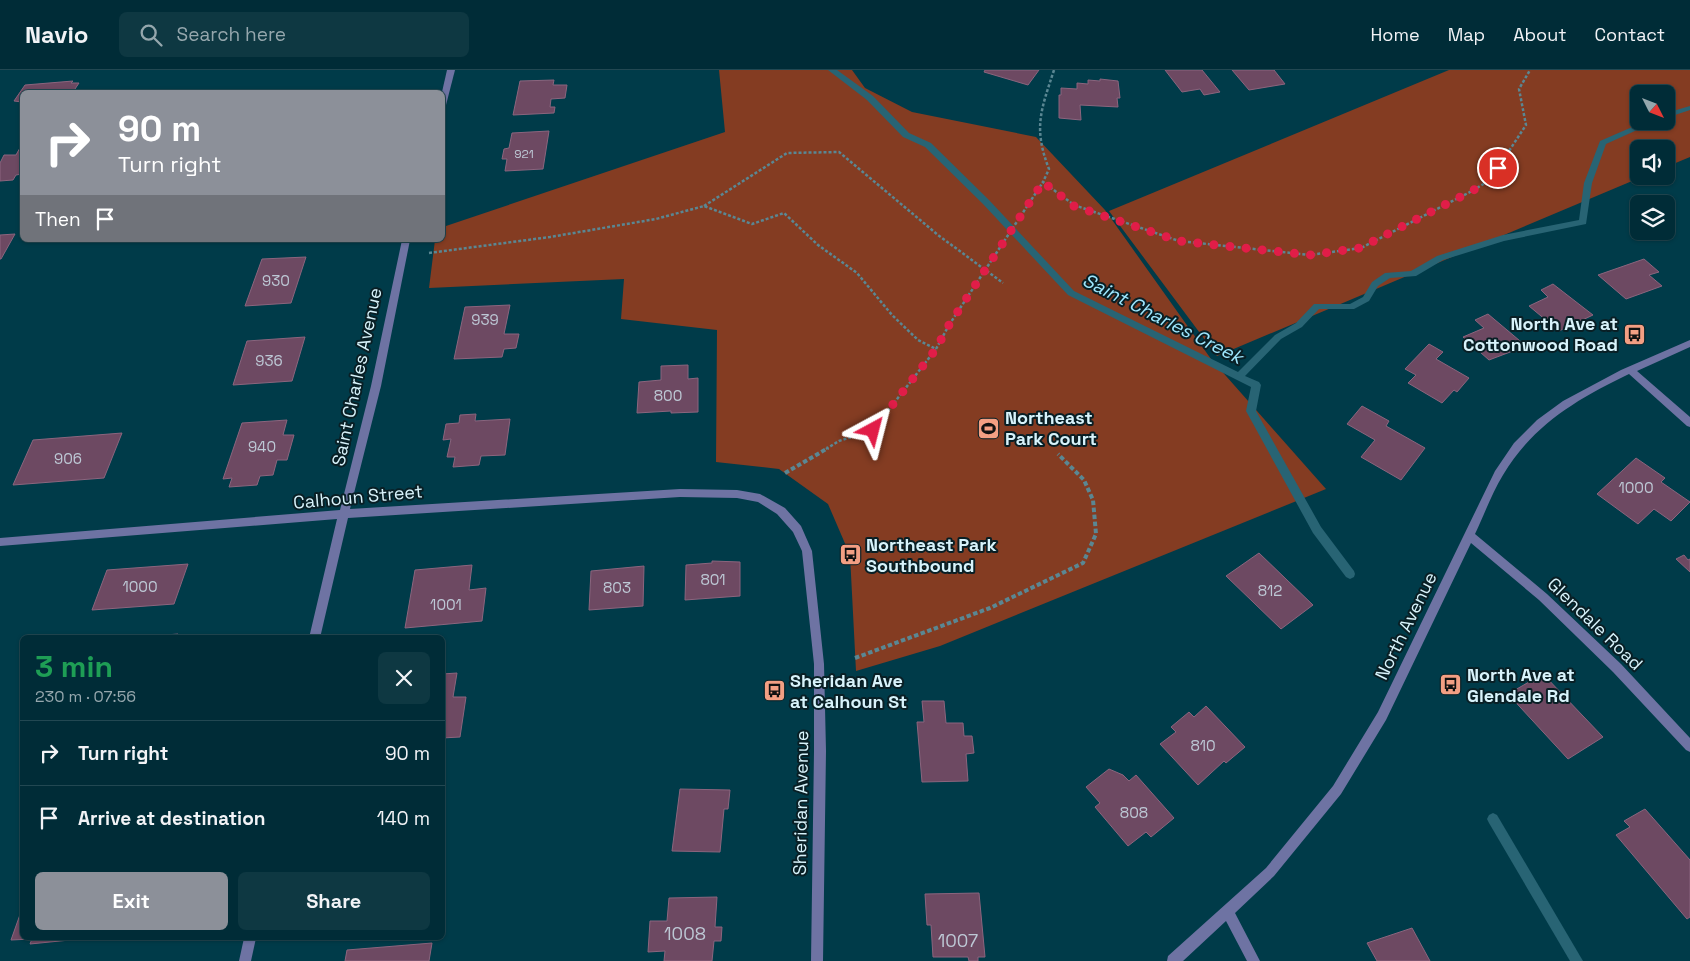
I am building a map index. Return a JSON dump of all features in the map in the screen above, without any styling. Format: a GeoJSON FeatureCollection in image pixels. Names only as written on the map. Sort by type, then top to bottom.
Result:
{"type":"FeatureCollection","features":[{"type":"Feature","properties":{"kind":"street"},"geometry":{"type":"LineString","coordinates":[[445,93],[451,70]]}},
{"type":"Feature","properties":{"kind":"street","name":"Saint Charles Avenue"},"geometry":{"type":"LineString","coordinates":[[315,635],[330,562],[344,514],[385,347],[406,242]]}},
{"type":"Feature","properties":{"kind":"street","name":"North Avenue"},"geometry":{"type":"LineString","coordinates":[[1174,961],[1270,872],[1337,790],[1382,716],[1491,486],[1512,451],[1539,422],[1571,399],[1690,343]]}},
{"type":"Feature","properties":{"kind":"street"},"geometry":{"type":"LineString","coordinates":[[1631,371],[1690,423]]}},
{"type":"Feature","properties":{"kind":"street","name":"Calhoun Street"},"geometry":{"type":"LineString","coordinates":[[0,542],[344,514],[671,494],[719,494]]}},
{"type":"Feature","properties":{"kind":"street","name":"Sheridan Avenue"},"geometry":{"type":"LineString","coordinates":[[719,494],[737,494],[760,498],[781,511],[797,529],[807,551],[819,673],[820,751],[817,961]]}},
{"type":"Feature","properties":{"kind":"street","name":"Glendale Road"},"geometry":{"type":"LineString","coordinates":[[1469,535],[1543,597],[1604,655],[1690,746]]}},
{"type":"Feature","properties":{"kind":"street"},"geometry":{"type":"LineString","coordinates":[[1228,912],[1254,961]]}},
{"type":"Feature","properties":{"kind":"street"},"geometry":{"type":"LineString","coordinates":[[245,961],[250,940]]}},
{"type":"Feature","properties":{"kind":"path"},"geometry":{"type":"LineString","coordinates":[[785,473],[839,441],[873,430],[936,349],[949,325],[1043,182],[1049,169],[1040,150],[1038,122],[1054,70]]}},
{"type":"Feature","properties":{"kind":"path"},"geometry":{"type":"LineString","coordinates":[[1043,182],[1074,206],[1179,241],[1310,255],[1360,248],[1465,195],[1490,180],[1526,125],[1519,89],[1530,70]]}},
{"type":"Feature","properties":{"kind":"path"},"geometry":{"type":"LineString","coordinates":[[429,252],[550,237],[656,219],[704,206],[786,154],[839,152],[938,235],[1003,283]]}},
{"type":"Feature","properties":{"kind":"path"},"geometry":{"type":"LineString","coordinates":[[704,206],[752,224],[784,213],[818,245],[856,273],[892,315],[918,340],[936,349]]}},
{"type":"Feature","properties":{"kind":"path"},"geometry":{"type":"LineString","coordinates":[[855,658],[990,608],[1083,563],[1096,534],[1093,500],[1084,480],[1058,454]]}},
{"type":"Feature","properties":{"kind":"shaded area"},"geometry":{"type":"Polygon","coordinates":[[[719,70],[852,70],[865,88],[912,112],[1036,137],[1105,210],[1211,359],[1326,489],[940,646],[856,671],[850,555],[828,504],[779,469],[716,462],[717,330],[621,319],[624,279],[429,288],[435,242],[445,242],[445,226],[725,132],[719,70]]]}},
{"type":"Feature","properties":{"kind":"shaded area"},"geometry":{"type":"Polygon","coordinates":[[[1449,70],[1690,70],[1690,157],[1675,163],[1675,140],[1630,140],[1630,182],[1217,356],[1109,211],[1449,70]]]}},
{"type":"Feature","properties":{"kind":"building"},"geometry":{"type":"Polygon","coordinates":[[[985,70],[1039,70],[1028,85],[984,72],[985,70]]]}},
{"type":"Feature","properties":{"kind":"building"},"geometry":{"type":"Polygon","coordinates":[[[1165,70],[1202,70],[1220,92],[1204,95],[1200,89],[1182,92],[1165,70]]]}},
{"type":"Feature","properties":{"kind":"building"},"geometry":{"type":"Polygon","coordinates":[[[1232,70],[1274,70],[1285,84],[1249,90],[1232,70]]]}},
{"type":"Feature","properties":{"kind":"building"},"geometry":{"type":"Polygon","coordinates":[[[1100,79],[1118,81],[1120,98],[1117,98],[1118,107],[1080,105],[1081,120],[1059,118],[1059,95],[1061,95],[1061,88],[1077,89],[1077,83],[1088,84],[1088,80],[1100,81],[1100,79]]]}},
{"type":"Feature","properties":{"kind":"building"},"geometry":{"type":"Polygon","coordinates":[[[554,80],[553,85],[567,85],[565,98],[551,99],[550,107],[555,107],[554,113],[513,115],[520,81],[554,80]]]}},
{"type":"Feature","properties":{"kind":"building"},"geometry":{"type":"Polygon","coordinates":[[[73,81],[71,83],[79,83],[74,90],[22,90],[25,85],[73,81]]]}},
{"type":"Feature","properties":{"kind":"building"},"geometry":{"type":"Polygon","coordinates":[[[20,92],[20,102],[14,101],[20,92]]]}},
{"type":"Feature","properties":{"kind":"building"},"geometry":{"type":"Polygon","coordinates":[[[549,131],[543,169],[505,171],[507,159],[502,159],[504,149],[509,148],[512,133],[549,131]]]}},
{"type":"Feature","properties":{"kind":"building"},"geometry":{"type":"Polygon","coordinates":[[[20,148],[20,174],[16,175],[13,180],[0,181],[0,163],[4,155],[16,155],[20,148]]]}},
{"type":"Feature","properties":{"kind":"building"},"geometry":{"type":"Polygon","coordinates":[[[15,234],[1,259],[0,259],[0,235],[15,234]]]}},
{"type":"Feature","properties":{"kind":"building"},"geometry":{"type":"Polygon","coordinates":[[[306,257],[291,303],[245,306],[262,259],[306,257]]]}},
{"type":"Feature","properties":{"kind":"building"},"geometry":{"type":"Polygon","coordinates":[[[1644,259],[1659,272],[1649,275],[1662,286],[1626,299],[1598,275],[1644,259]]]}},
{"type":"Feature","properties":{"kind":"building"},"geometry":{"type":"Polygon","coordinates":[[[1553,284],[1593,315],[1559,331],[1529,306],[1548,297],[1541,290],[1553,284]]]}},
{"type":"Feature","properties":{"kind":"building"},"geometry":{"type":"Polygon","coordinates":[[[510,305],[504,334],[519,334],[516,348],[504,349],[502,357],[454,359],[465,307],[510,305]]]}},
{"type":"Feature","properties":{"kind":"building"},"geometry":{"type":"Polygon","coordinates":[[[1488,314],[1526,346],[1489,360],[1463,337],[1484,328],[1475,320],[1488,314]]]}},
{"type":"Feature","properties":{"kind":"building"},"geometry":{"type":"Polygon","coordinates":[[[305,337],[292,381],[233,385],[247,341],[305,337]]]}},
{"type":"Feature","properties":{"kind":"building"},"geometry":{"type":"Polygon","coordinates":[[[1429,344],[1443,352],[1436,359],[1469,378],[1457,392],[1454,390],[1442,403],[1408,383],[1416,375],[1405,369],[1429,344]]]}},
{"type":"Feature","properties":{"kind":"building"},"geometry":{"type":"Polygon","coordinates":[[[688,365],[688,379],[698,378],[698,412],[637,413],[639,382],[661,380],[661,366],[688,365]]]}},
{"type":"Feature","properties":{"kind":"building"},"geometry":{"type":"Polygon","coordinates":[[[1362,406],[1389,421],[1386,426],[1425,448],[1401,480],[1361,457],[1375,440],[1347,424],[1362,406]]]}},
{"type":"Feature","properties":{"kind":"building"},"geometry":{"type":"Polygon","coordinates":[[[476,414],[475,421],[510,419],[505,455],[481,456],[479,465],[453,467],[455,457],[447,457],[451,439],[443,440],[446,424],[459,423],[460,415],[476,414]]]}},
{"type":"Feature","properties":{"kind":"building"},"geometry":{"type":"Polygon","coordinates":[[[287,420],[283,435],[294,435],[287,460],[277,460],[273,475],[260,476],[257,485],[229,487],[232,478],[223,479],[242,423],[287,420]]]}},
{"type":"Feature","properties":{"kind":"building"},"geometry":{"type":"Polygon","coordinates":[[[122,433],[104,478],[13,485],[33,440],[122,433]]]}},
{"type":"Feature","properties":{"kind":"building"},"geometry":{"type":"Polygon","coordinates":[[[1636,458],[1665,478],[1661,482],[1690,502],[1671,521],[1654,509],[1638,524],[1597,494],[1636,458]]]}},
{"type":"Feature","properties":{"kind":"building"},"geometry":{"type":"Polygon","coordinates":[[[1259,553],[1313,605],[1281,629],[1226,576],[1259,553]]]}},
{"type":"Feature","properties":{"kind":"building"},"geometry":{"type":"Polygon","coordinates":[[[1684,555],[1688,560],[1690,559],[1690,572],[1676,559],[1684,555]]]}},
{"type":"Feature","properties":{"kind":"building"},"geometry":{"type":"Polygon","coordinates":[[[712,561],[740,562],[740,596],[685,600],[686,565],[712,563],[712,561]]]}},
{"type":"Feature","properties":{"kind":"building"},"geometry":{"type":"Polygon","coordinates":[[[188,564],[174,604],[92,610],[107,570],[188,564]]]}},
{"type":"Feature","properties":{"kind":"building"},"geometry":{"type":"Polygon","coordinates":[[[472,565],[469,590],[486,588],[482,621],[405,628],[415,570],[472,565]]]}},
{"type":"Feature","properties":{"kind":"building"},"geometry":{"type":"Polygon","coordinates":[[[644,566],[643,606],[589,610],[591,571],[644,566]]]}},
{"type":"Feature","properties":{"kind":"building"},"geometry":{"type":"Polygon","coordinates":[[[457,673],[453,697],[466,697],[460,737],[445,738],[445,674],[457,673]]]}},
{"type":"Feature","properties":{"kind":"building"},"geometry":{"type":"Polygon","coordinates":[[[1543,674],[1603,737],[1568,759],[1508,694],[1543,674]]]}},
{"type":"Feature","properties":{"kind":"building"},"geometry":{"type":"Polygon","coordinates":[[[922,701],[944,701],[946,723],[963,723],[964,736],[972,736],[974,753],[966,754],[968,781],[922,782],[917,722],[924,722],[922,701]]]}},
{"type":"Feature","properties":{"kind":"building"},"geometry":{"type":"Polygon","coordinates":[[[1206,706],[1245,747],[1226,763],[1224,761],[1198,785],[1160,744],[1176,732],[1171,727],[1189,712],[1194,717],[1206,706]]]}},
{"type":"Feature","properties":{"kind":"building"},"geometry":{"type":"Polygon","coordinates":[[[1109,769],[1123,775],[1129,781],[1136,775],[1174,818],[1151,837],[1146,832],[1128,846],[1095,807],[1100,803],[1086,787],[1109,769]]]}},
{"type":"Feature","properties":{"kind":"building"},"geometry":{"type":"Polygon","coordinates":[[[680,789],[730,790],[728,809],[724,809],[720,852],[672,851],[680,789]]]}},
{"type":"Feature","properties":{"kind":"building"},"geometry":{"type":"Polygon","coordinates":[[[1645,809],[1690,860],[1690,917],[1687,919],[1616,835],[1630,827],[1624,821],[1645,809]]]}},
{"type":"Feature","properties":{"kind":"building"},"geometry":{"type":"Polygon","coordinates":[[[979,893],[985,957],[978,957],[978,961],[969,961],[968,957],[933,957],[931,925],[927,925],[925,894],[979,893]]]}},
{"type":"Feature","properties":{"kind":"building"},"geometry":{"type":"Polygon","coordinates":[[[717,897],[715,927],[722,927],[721,941],[714,941],[712,961],[664,961],[665,951],[648,952],[650,921],[667,921],[669,898],[717,897]]]}},
{"type":"Feature","properties":{"kind":"building"},"geometry":{"type":"Polygon","coordinates":[[[20,915],[20,940],[11,940],[20,915]]]}},
{"type":"Feature","properties":{"kind":"building"},"geometry":{"type":"Polygon","coordinates":[[[1412,928],[1430,961],[1377,961],[1367,943],[1412,928]]]}},
{"type":"Feature","properties":{"kind":"building"},"geometry":{"type":"Polygon","coordinates":[[[32,940],[70,940],[30,944],[32,940]]]}},
{"type":"Feature","properties":{"kind":"building"},"geometry":{"type":"Polygon","coordinates":[[[432,943],[429,961],[345,961],[347,950],[432,943]]]}},
{"type":"Feature","properties":{"kind":"waterway","name":"Saint Charles Creek"},"geometry":{"type":"LineString","coordinates":[[832,70],[870,98],[906,135],[928,145],[986,202],[1071,293],[1256,385],[1251,411],[1317,530],[1350,574]]}},
{"type":"Feature","properties":{"kind":"waterway"},"geometry":{"type":"LineString","coordinates":[[1675,113],[1690,108]]}},
{"type":"Feature","properties":{"kind":"waterway"},"geometry":{"type":"LineString","coordinates":[[1239,376],[1278,337],[1299,325],[1317,306],[1351,307],[1366,299],[1375,284],[1388,275],[1413,274],[1440,258],[1503,238],[1583,222],[1588,183],[1603,143],[1633,130]]}},
{"type":"Feature","properties":{"kind":"waterway","name":"Saint Charles Creek"},"geometry":{"type":"LineString","coordinates":[[1493,819],[1577,961]]}},
{"type":"Feature","properties":{"kind":"place","name":"North Ave at Cottonwood Road"},"geometry":{"type":"Point","coordinates":[1634,334]}},
{"type":"Feature","properties":{"kind":"place","name":"Northeast Park Court"},"geometry":{"type":"Point","coordinates":[989,428]}},
{"type":"Feature","properties":{"kind":"place","name":"Northeast Park Southbound"},"geometry":{"type":"Point","coordinates":[850,555]}},
{"type":"Feature","properties":{"kind":"place","name":"North Ave at Glendale Rd"},"geometry":{"type":"Point","coordinates":[1451,685]}},
{"type":"Feature","properties":{"kind":"place","name":"Sheridan Ave at Calhoun St"},"geometry":{"type":"Point","coordinates":[774,691]}},
{"type":"Feature","properties":{"kind":"route"},"geometry":{"type":"LineString","coordinates":[[873,430],[936,349],[949,325],[1043,182],[1074,206],[1179,241],[1310,255],[1360,248],[1472,191],[1490,180],[1498,168]]}}]}
